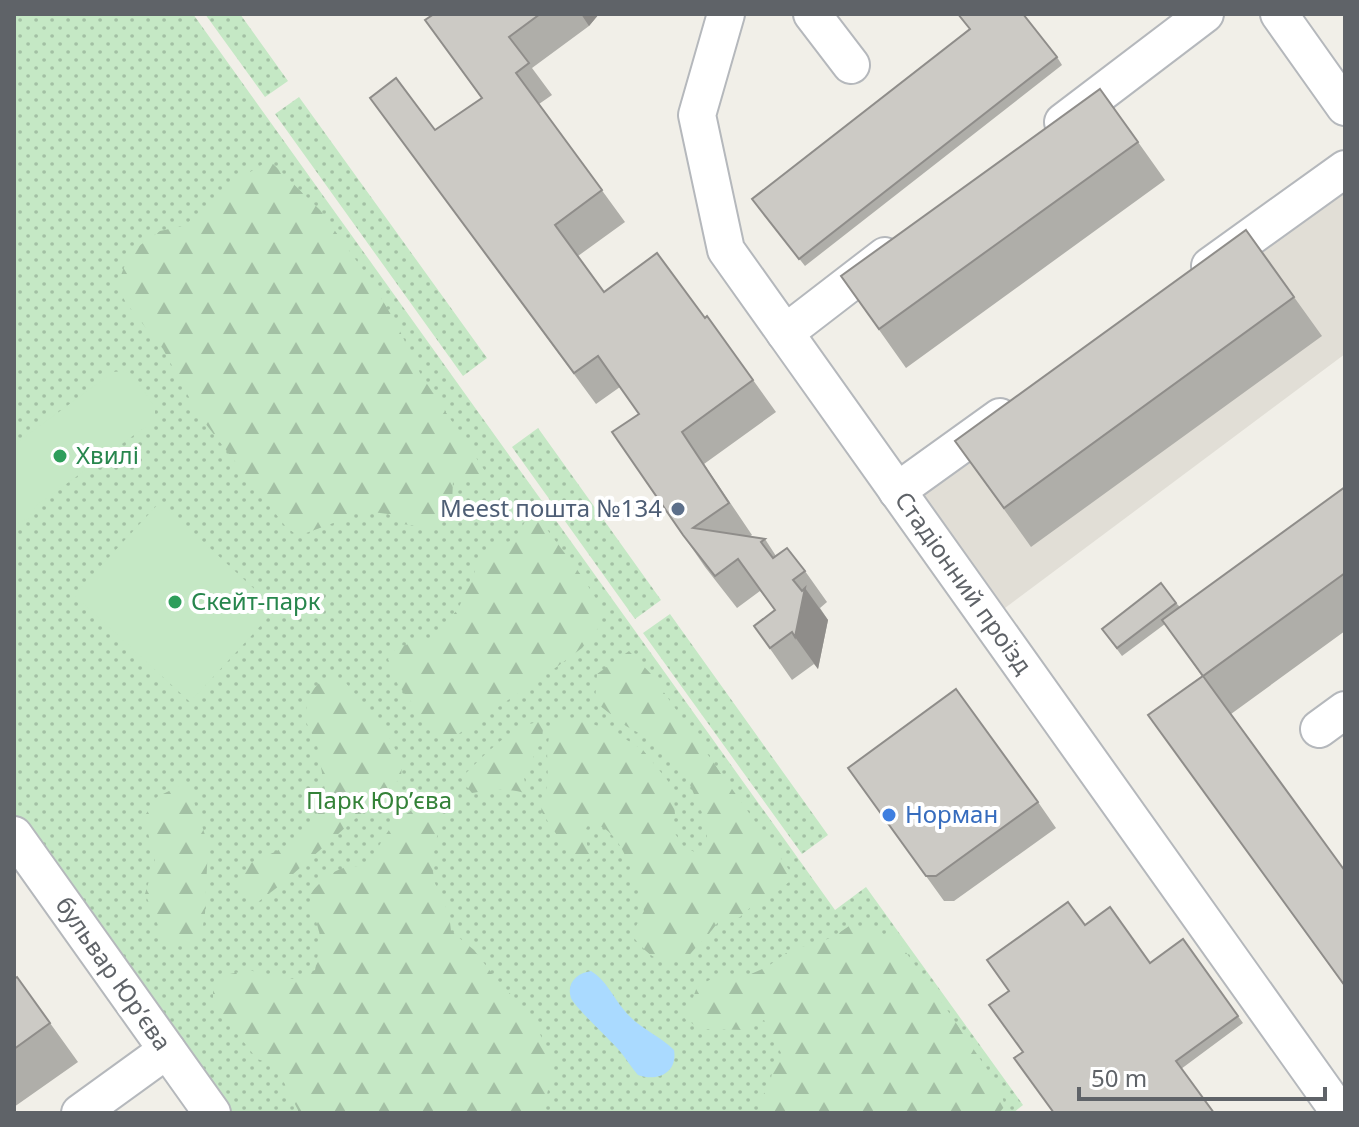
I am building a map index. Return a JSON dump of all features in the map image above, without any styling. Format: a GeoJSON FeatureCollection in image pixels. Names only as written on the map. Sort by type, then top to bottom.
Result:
{"type":"FeatureCollection","features":[{"type":"Feature","properties":{"kind":"street","name":"Стадіонний проїзд"},"geometry":{"type":"LineString","coordinates":[[726,14],[697,115],[726,250],[1340,1113]]}},
{"type":"Feature","properties":{"kind":"street"},"geometry":{"type":"LineString","coordinates":[[812,14],[851,65]]}},
{"type":"Feature","properties":{"kind":"street"},"geometry":{"type":"LineString","coordinates":[[1039,140],[1205,14]]}},
{"type":"Feature","properties":{"kind":"street"},"geometry":{"type":"LineString","coordinates":[[1279,14],[1345,107]]}},
{"type":"Feature","properties":{"kind":"street"},"geometry":{"type":"LineString","coordinates":[[1180,288],[1345,169]]}},
{"type":"Feature","properties":{"kind":"street"},"geometry":{"type":"LineString","coordinates":[[785,333],[912,236]]}},
{"type":"Feature","properties":{"kind":"street"},"geometry":{"type":"LineString","coordinates":[[897,491],[1026,399]]}},
{"type":"Feature","properties":{"kind":"street","name":"бульвар Юрʼєва"},"geometry":{"type":"LineString","coordinates":[[14,835],[212,1113]]}},
{"type":"Feature","properties":{"kind":"street"},"geometry":{"type":"LineString","coordinates":[[80,1113],[167,1050]]}},
{"type":"Feature","properties":{"kind":"shaded area"},"geometry":{"type":"Polygon","coordinates":[[[1334,177],[1345,192],[1345,354],[989,620],[897,491],[1334,177]]]}},
{"type":"Feature","properties":{"kind":"green space","name":"Парк Юр’єва"},"geometry":{"type":"Polygon","coordinates":[[[14,14],[193,14],[835,910],[866,887],[1023,1105],[1013,1113],[225,1113],[14,816],[14,14]]]}},
{"type":"Feature","properties":{"kind":"green space"},"geometry":{"type":"Polygon","coordinates":[[[205,14],[240,14],[288,81],[265,97],[205,14]]]}},
{"type":"Feature","properties":{"kind":"green space"},"geometry":{"type":"Polygon","coordinates":[[[299,97],[487,358],[463,376],[275,114],[299,97]]]}},
{"type":"Feature","properties":{"kind":"green space"},"geometry":{"type":"Polygon","coordinates":[[[269,160],[320,210],[371,281],[421,375],[485,471],[485,479],[453,481],[452,504],[436,526],[402,524],[388,514],[356,510],[339,521],[298,536],[286,527],[198,414],[163,349],[126,303],[117,286],[126,262],[139,246],[160,231],[183,226],[208,208],[227,187],[269,160]]]}},
{"type":"Feature","properties":{"kind":"green space","name":"Хвилі"},"geometry":{"type":"Polygon","coordinates":[[[113,372],[132,374],[155,407],[155,418],[37,505],[29,518],[14,525],[14,445],[113,372]]]}},
{"type":"Feature","properties":{"kind":"green space"},"geometry":{"type":"Polygon","coordinates":[[[538,428],[661,600],[635,619],[512,447],[538,428]]]}},
{"type":"Feature","properties":{"kind":"green space","name":"Скейт-парк"},"geometry":{"type":"Polygon","coordinates":[[[160,502],[276,609],[190,702],[74,595],[160,502]]]}},
{"type":"Feature","properties":{"kind":"green space"},"geometry":{"type":"Polygon","coordinates":[[[528,516],[540,520],[581,575],[600,605],[600,626],[582,648],[558,666],[454,737],[440,739],[398,685],[388,659],[397,647],[433,638],[458,609],[479,558],[492,546],[515,540],[528,516]]]}},
{"type":"Feature","properties":{"kind":"green space"},"geometry":{"type":"Polygon","coordinates":[[[670,614],[828,835],[802,854],[643,633],[670,614]]]}},
{"type":"Feature","properties":{"kind":"green space"},"geometry":{"type":"Polygon","coordinates":[[[629,651],[651,674],[792,874],[789,882],[771,897],[752,906],[740,917],[720,919],[686,959],[669,961],[657,958],[634,938],[635,928],[644,911],[626,857],[611,834],[601,826],[589,824],[584,831],[590,857],[583,865],[568,852],[541,811],[548,782],[550,729],[555,722],[576,717],[619,735],[643,750],[668,781],[675,815],[670,826],[684,847],[699,854],[707,850],[703,815],[687,778],[669,754],[595,702],[597,674],[629,651]]]}},
{"type":"Feature","properties":{"kind":"green space"},"geometry":{"type":"Polygon","coordinates":[[[321,681],[346,683],[387,733],[402,763],[401,778],[258,902],[240,886],[248,864],[277,851],[313,828],[325,790],[317,744],[305,720],[308,695],[321,681]]]}},
{"type":"Feature","properties":{"kind":"green space"},"geometry":{"type":"Polygon","coordinates":[[[544,721],[542,738],[524,778],[528,794],[500,790],[472,793],[466,786],[466,773],[511,733],[544,721]]]}},
{"type":"Feature","properties":{"kind":"green space"},"geometry":{"type":"Polygon","coordinates":[[[183,784],[192,796],[208,844],[201,938],[191,946],[174,944],[165,938],[145,894],[155,861],[144,817],[157,797],[183,784]]]}},
{"type":"Feature","properties":{"kind":"green space"},"geometry":{"type":"Polygon","coordinates":[[[430,799],[444,818],[432,861],[434,881],[449,914],[451,931],[474,950],[538,1030],[554,1063],[546,1099],[540,1113],[298,1113],[275,1065],[257,1059],[213,1003],[213,986],[230,974],[250,970],[293,979],[315,970],[321,939],[309,895],[332,873],[346,867],[363,866],[393,825],[430,799]]]}},
{"type":"Feature","properties":{"kind":"green space"},"geometry":{"type":"Polygon","coordinates":[[[852,924],[895,937],[999,1087],[1005,1106],[999,1113],[761,1113],[758,1104],[781,1053],[764,1020],[748,1030],[701,1029],[685,1019],[697,987],[713,978],[751,974],[767,967],[793,948],[833,937],[852,924]]]}},
{"type":"Feature","properties":{"kind":"water"},"geometry":{"type":"Polygon","coordinates":[[[591,971],[630,1016],[674,1050],[673,1065],[665,1074],[652,1077],[638,1075],[573,1002],[571,983],[577,976],[591,971]]]}},
{"type":"Feature","properties":{"kind":"building"},"geometry":{"type":"Polygon","coordinates":[[[434,14],[540,14],[509,37],[529,63],[516,73],[602,190],[555,225],[604,292],[657,253],[753,380],[682,432],[729,503],[693,528],[765,539],[761,542],[773,558],[787,548],[805,571],[793,580],[802,591],[805,588],[795,637],[792,632],[770,648],[754,626],[775,610],[738,559],[715,576],[612,432],[639,414],[598,356],[574,373],[370,98],[396,78],[435,130],[482,98],[425,20],[434,14]]]}},
{"type":"Feature","properties":{"kind":"building"},"geometry":{"type":"Polygon","coordinates":[[[958,14],[1023,14],[1057,57],[799,259],[752,199],[970,29],[958,14]]]}},
{"type":"Feature","properties":{"kind":"building"},"geometry":{"type":"Polygon","coordinates":[[[1100,89],[1138,142],[879,329],[841,276],[1100,89]]]}},
{"type":"Feature","properties":{"kind":"building"},"geometry":{"type":"Polygon","coordinates":[[[1246,230],[1294,297],[1004,508],[955,441],[1246,230]]]}},
{"type":"Feature","properties":{"kind":"building"},"geometry":{"type":"Polygon","coordinates":[[[1345,487],[1345,573],[1203,676],[1162,620],[1345,487]]]}},
{"type":"Feature","properties":{"kind":"building"},"geometry":{"type":"Polygon","coordinates":[[[1161,583],[1176,603],[1117,648],[1102,629],[1161,583]]]}},
{"type":"Feature","properties":{"kind":"building"},"geometry":{"type":"Polygon","coordinates":[[[1203,676],[1345,871],[1345,986],[1148,715],[1203,676]]]}},
{"type":"Feature","properties":{"kind":"building"},"geometry":{"type":"Polygon","coordinates":[[[956,689],[1038,802],[936,876],[926,876],[848,768],[956,689]]]}},
{"type":"Feature","properties":{"kind":"building"},"geometry":{"type":"Polygon","coordinates":[[[1068,902],[1085,925],[1110,907],[1150,963],[1183,939],[1238,1016],[1176,1061],[1214,1113],[1054,1113],[1014,1058],[1023,1052],[989,1005],[1009,991],[987,960],[1068,902]]]}},
{"type":"Feature","properties":{"kind":"building"},"geometry":{"type":"Polygon","coordinates":[[[17,977],[50,1023],[14,1049],[14,979],[17,977]]]}},
{"type":"Feature","properties":{"kind":"place","name":"Хвилі"},"geometry":{"type":"Point","coordinates":[60,456]}},
{"type":"Feature","properties":{"kind":"place","name":"Meest пошта №134"},"geometry":{"type":"Point","coordinates":[678,509]}},
{"type":"Feature","properties":{"kind":"place","name":"Скейт-парк"},"geometry":{"type":"Point","coordinates":[175,602]}},
{"type":"Feature","properties":{"kind":"place","name":"Норман"},"geometry":{"type":"Point","coordinates":[889,815]}}]}
